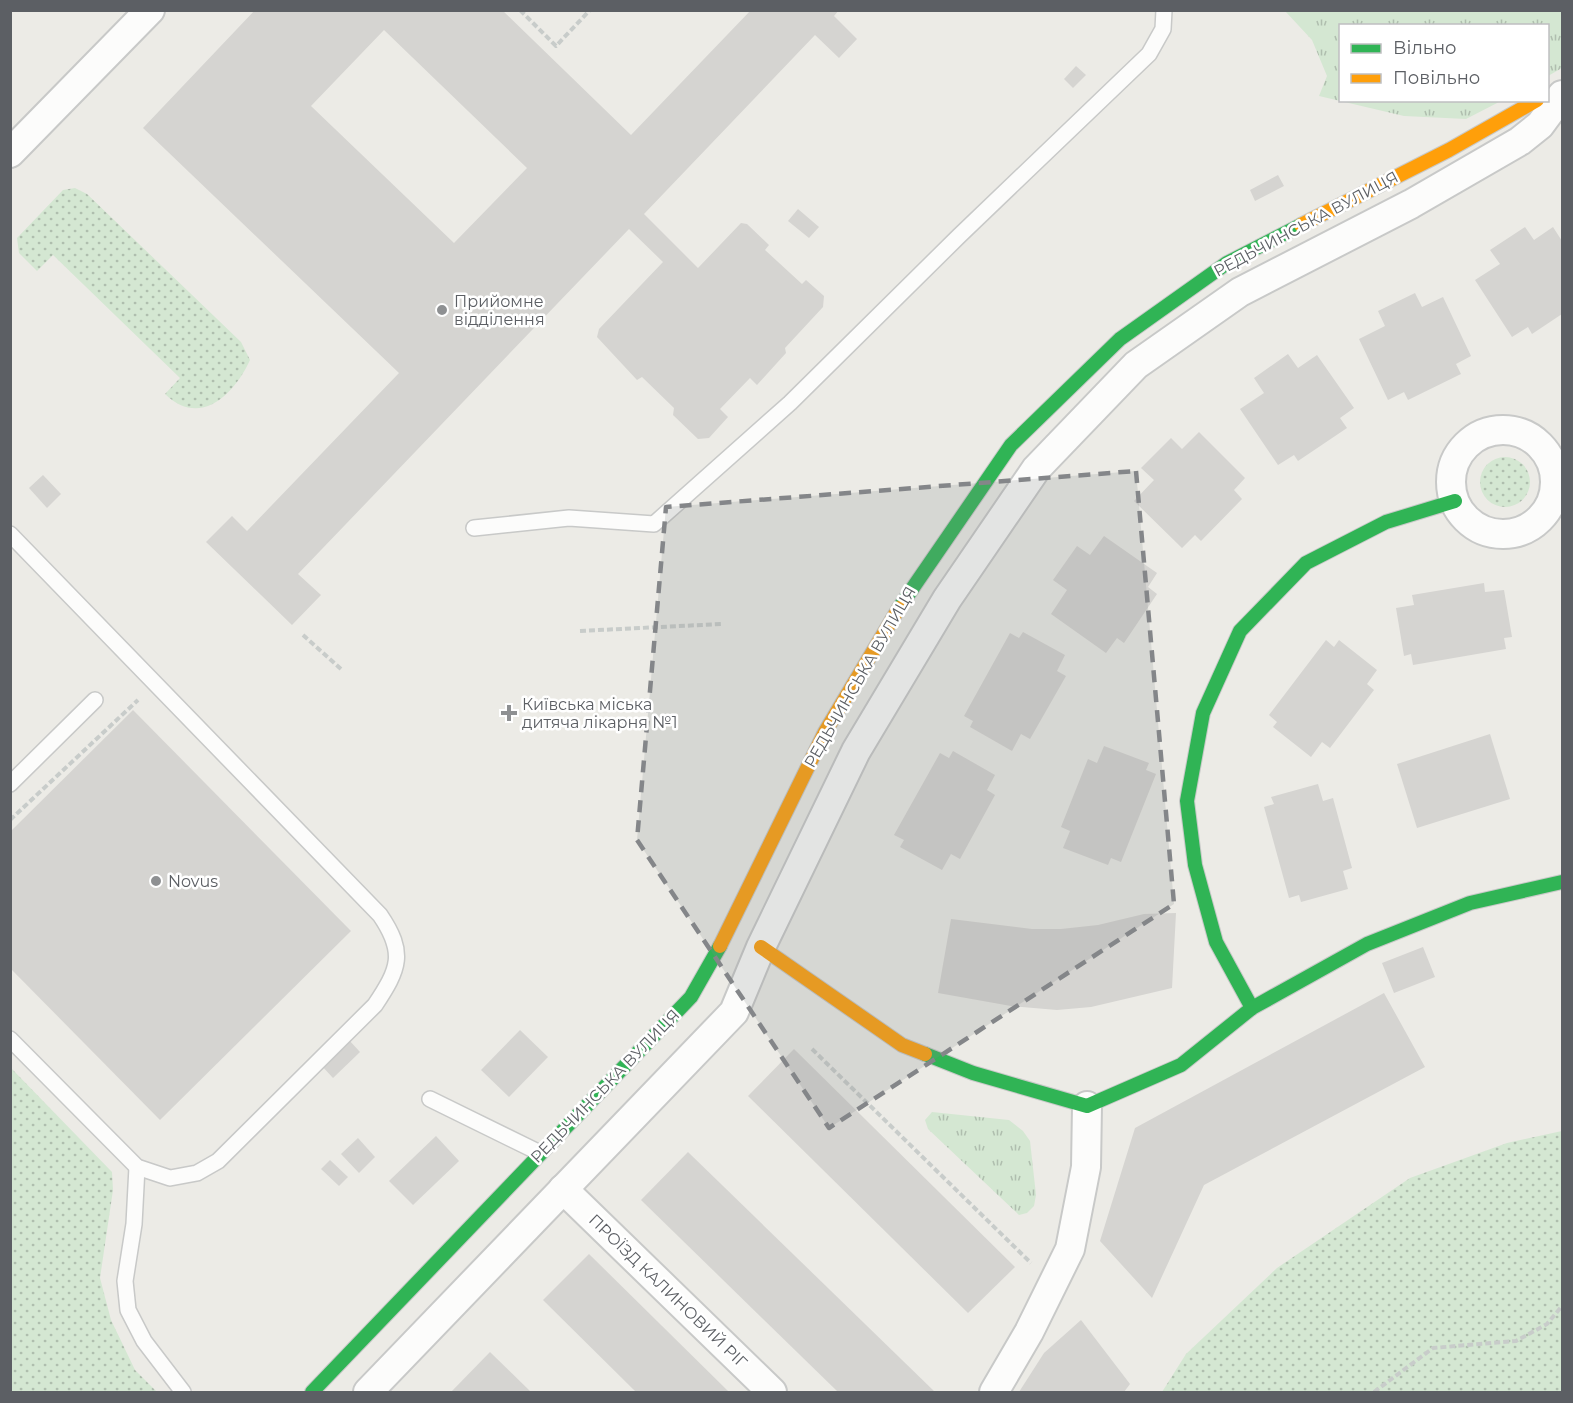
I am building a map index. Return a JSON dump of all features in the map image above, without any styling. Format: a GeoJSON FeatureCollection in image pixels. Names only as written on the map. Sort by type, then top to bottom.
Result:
{"type":"FeatureCollection","features":[{"type":"Feature","properties":{"kind":"street"},"geometry":{"type":"LineString","coordinates":[[10,153],[150,10]]}},
{"type":"Feature","properties":{"kind":"street"},"geometry":{"type":"LineString","coordinates":[[1549,96],[1563,89]]}},
{"type":"Feature","properties":{"kind":"street","name":"РЕДЬЧИНСЬКА ВУЛИЦЯ"},"geometry":{"type":"LineString","coordinates":[[368,1392],[734,1012],[761,947],[856,751],[947,599],[1036,470],[1145,358],[1240,292],[1411,204],[1520,141],[1540,124],[1563,95]]}},
{"type":"Feature","properties":{"kind":"street","name":"РЕДЬЧИНСЬКА ВУЛИЦЯ"},"geometry":{"type":"LineString","coordinates":[[312,1392],[691,997],[732,924],[825,732],[914,582],[1011,445],[1120,339],[1227,263],[1449,150],[1533,102]]}},
{"type":"Feature","properties":{"kind":"street"},"geometry":{"type":"LineString","coordinates":[[1252,1008],[1216,942],[1195,866],[1187,801],[1203,713],[1240,631],[1306,563],[1386,522],[1455,501]]}},
{"type":"Feature","properties":{"kind":"street"},"geometry":{"type":"LineString","coordinates":[[761,947],[902,1045],[974,1073],[1087,1106],[1181,1065],[1252,1008],[1367,944],[1470,903],[1563,882]]}},
{"type":"Feature","properties":{"kind":"street"},"geometry":{"type":"LineString","coordinates":[[994,1392],[1070,1249],[1084,1179],[1087,1106]]}},
{"type":"Feature","properties":{"kind":"street","name":"ПРОЇЗД КАЛИНОВИЙ РІГ"},"geometry":{"type":"LineString","coordinates":[[563,1189],[772,1392]]}},
{"type":"Feature","properties":{"kind":"lane"},"geometry":{"type":"LineString","coordinates":[[474,528],[569,518],[654,524],[790,403],[959,236],[1149,54],[1163,29],[1164,10]]}},
{"type":"Feature","properties":{"kind":"lane"},"geometry":{"type":"LineString","coordinates":[[10,534],[380,915],[392,932],[398,953],[394,977],[375,1005],[218,1161],[197,1173],[170,1178],[137,1167],[10,1039]]}},
{"type":"Feature","properties":{"kind":"lane"},"geometry":{"type":"LineString","coordinates":[[10,784],[95,700]]}},
{"type":"Feature","properties":{"kind":"lane"},"geometry":{"type":"LineString","coordinates":[[430,1099],[540,1153]]}},
{"type":"Feature","properties":{"kind":"lane"},"geometry":{"type":"LineString","coordinates":[[137,1167],[134,1224],[125,1281],[128,1310],[144,1341],[183,1392]]}},
{"type":"Feature","properties":{"kind":"path"},"geometry":{"type":"LineString","coordinates":[[520,10],[556,46],[590,10]]}},
{"type":"Feature","properties":{"kind":"path"},"geometry":{"type":"LineString","coordinates":[[580,631],[720,624]]}},
{"type":"Feature","properties":{"kind":"path"},"geometry":{"type":"LineString","coordinates":[[303,635],[342,670]]}},
{"type":"Feature","properties":{"kind":"path"},"geometry":{"type":"LineString","coordinates":[[812,1049],[1053,1284]]}},
{"type":"Feature","properties":{"kind":"path"},"geometry":{"type":"LineString","coordinates":[[1374,1392],[1433,1348],[1516,1341],[1547,1324],[1563,1306]]}},
{"type":"Feature","properties":{"kind":"highlighted area"},"geometry":{"type":"Polygon","coordinates":[[[1136,471],[1174,904],[829,1128],[637,840],[666,507],[1136,471]]]}},
{"type":"Feature","properties":{"kind":"green space"},"geometry":{"type":"Polygon","coordinates":[[[1285,11],[1562,11],[1562,68],[1549,75],[1549,24],[1339,24],[1339,101],[1319,96],[1327,76],[1312,40],[1285,11]]]}},
{"type":"Feature","properties":{"kind":"green space"},"geometry":{"type":"Polygon","coordinates":[[[1344,102],[1499,102],[1466,119],[1404,116],[1344,102]]]}},
{"type":"Feature","properties":{"kind":"green space"},"geometry":{"type":"Polygon","coordinates":[[[75,188],[87,194],[241,342],[250,360],[235,385],[215,403],[191,408],[178,404],[165,394],[180,378],[53,255],[37,271],[19,253],[17,238],[63,190],[75,188]]]}},
{"type":"Feature","properties":{"kind":"green space"},"geometry":{"type":"Polygon","coordinates":[[[1505,457],[1523,464],[1530,482],[1523,500],[1505,507],[1487,500],[1480,482],[1487,464],[1505,457]]]}},
{"type":"Feature","properties":{"kind":"green space"},"geometry":{"type":"Polygon","coordinates":[[[11,1068],[112,1172],[113,1190],[100,1278],[111,1320],[135,1370],[157,1392],[11,1392],[11,1068]]]}},
{"type":"Feature","properties":{"kind":"green space"},"geometry":{"type":"Polygon","coordinates":[[[932,1112],[1009,1120],[1023,1131],[1030,1141],[1036,1195],[1034,1206],[1027,1213],[1019,1215],[928,1129],[925,1120],[932,1112]]]}},
{"type":"Feature","properties":{"kind":"green space"},"geometry":{"type":"Polygon","coordinates":[[[1562,1131],[1562,1392],[1162,1392],[1186,1354],[1277,1268],[1410,1178],[1507,1143],[1562,1131]]]}},
{"type":"Feature","properties":{"kind":"building","name":"Прийомне відділення"},"geometry":{"type":"Polygon","coordinates":[[[255,10],[502,10],[631,135],[751,10],[839,10],[834,16],[857,39],[839,58],[815,35],[644,214],[698,268],[741,223],[747,224],[769,245],[765,250],[802,284],[806,280],[824,296],[823,307],[785,348],[786,353],[757,385],[750,378],[720,409],[728,417],[709,438],[698,439],[673,415],[674,408],[642,377],[637,380],[597,337],[599,329],[663,262],[629,229],[298,574],[321,595],[292,625],[206,542],[232,516],[247,531],[399,373],[143,128],[255,10]],[[384,30],[311,106],[454,243],[527,168],[384,30]]]}},
{"type":"Feature","properties":{"kind":"building"},"geometry":{"type":"Polygon","coordinates":[[[1076,66],[1086,75],[1073,88],[1064,79],[1076,66]]]}},
{"type":"Feature","properties":{"kind":"building"},"geometry":{"type":"Polygon","coordinates":[[[1278,175],[1284,186],[1255,201],[1250,190],[1278,175]]]}},
{"type":"Feature","properties":{"kind":"building"},"geometry":{"type":"Polygon","coordinates":[[[798,209],[819,227],[809,238],[788,221],[798,209]]]}},
{"type":"Feature","properties":{"kind":"building"},"geometry":{"type":"Polygon","coordinates":[[[1525,227],[1534,240],[1553,227],[1562,241],[1562,314],[1532,334],[1528,327],[1512,337],[1475,280],[1500,264],[1490,250],[1525,227]]]}},
{"type":"Feature","properties":{"kind":"building"},"geometry":{"type":"Polygon","coordinates":[[[1415,293],[1422,307],[1443,297],[1471,356],[1456,364],[1461,374],[1408,400],[1404,392],[1388,400],[1359,339],[1385,326],[1378,311],[1415,293]]]}},
{"type":"Feature","properties":{"kind":"building"},"geometry":{"type":"Polygon","coordinates":[[[1288,354],[1298,368],[1317,355],[1354,408],[1340,418],[1347,428],[1298,461],[1294,455],[1278,465],[1240,409],[1264,393],[1254,378],[1288,354]]]}},
{"type":"Feature","properties":{"kind":"building"},"geometry":{"type":"Polygon","coordinates":[[[1199,432],[1245,478],[1234,490],[1242,499],[1201,541],[1195,535],[1182,548],[1134,501],[1154,480],[1141,468],[1171,438],[1182,449],[1199,432]]]}},
{"type":"Feature","properties":{"kind":"building"},"geometry":{"type":"Polygon","coordinates":[[[43,475],[61,494],[47,508],[29,488],[43,475]]]}},
{"type":"Feature","properties":{"kind":"building"},"geometry":{"type":"Polygon","coordinates":[[[1104,536],[1157,573],[1148,587],[1157,594],[1124,643],[1117,638],[1106,653],[1051,614],[1067,590],[1053,580],[1077,546],[1090,555],[1104,536]]]}},
{"type":"Feature","properties":{"kind":"building"},"geometry":{"type":"Polygon","coordinates":[[[1484,583],[1485,592],[1504,590],[1512,637],[1504,638],[1506,649],[1413,665],[1411,654],[1404,656],[1396,608],[1414,605],[1412,595],[1484,583]]]}},
{"type":"Feature","properties":{"kind":"building"},"geometry":{"type":"Polygon","coordinates":[[[1023,632],[1065,655],[1057,671],[1066,676],[1030,739],[1021,734],[1012,751],[970,727],[973,721],[964,716],[1010,633],[1019,638],[1023,632]]]}},
{"type":"Feature","properties":{"kind":"building"},"geometry":{"type":"Polygon","coordinates":[[[1326,640],[1334,647],[1339,640],[1377,670],[1367,684],[1374,690],[1330,748],[1322,742],[1311,757],[1273,727],[1277,722],[1269,715],[1326,640]]]}},
{"type":"Feature","properties":{"kind":"building","name":"Novus"},"geometry":{"type":"Polygon","coordinates":[[[133,710],[351,931],[160,1120],[10,968],[10,832],[133,710]]]}},
{"type":"Feature","properties":{"kind":"building"},"geometry":{"type":"Polygon","coordinates":[[[1490,734],[1510,799],[1417,828],[1397,764],[1490,734]]]}},
{"type":"Feature","properties":{"kind":"building"},"geometry":{"type":"Polygon","coordinates":[[[1104,746],[1149,763],[1146,770],[1156,774],[1121,862],[1111,858],[1108,865],[1063,848],[1070,831],[1061,827],[1088,759],[1097,763],[1104,746]]]}},
{"type":"Feature","properties":{"kind":"building"},"geometry":{"type":"Polygon","coordinates":[[[953,751],[995,775],[987,790],[995,795],[960,859],[951,854],[942,870],[900,847],[904,840],[894,835],[940,753],[949,758],[953,751]]]}},
{"type":"Feature","properties":{"kind":"building"},"geometry":{"type":"Polygon","coordinates":[[[1318,784],[1323,801],[1333,798],[1352,868],[1343,871],[1348,889],[1301,902],[1299,895],[1289,898],[1264,807],[1274,804],[1271,797],[1318,784]]]}},
{"type":"Feature","properties":{"kind":"building"},"geometry":{"type":"Polygon","coordinates":[[[1176,913],[1172,988],[1091,1007],[1057,1010],[1011,1006],[938,993],[951,919],[1032,929],[1061,929],[1098,925],[1144,914],[1176,913]]]}},
{"type":"Feature","properties":{"kind":"building"},"geometry":{"type":"Polygon","coordinates":[[[1423,947],[1435,977],[1394,993],[1382,963],[1423,947]]]}},
{"type":"Feature","properties":{"kind":"building"},"geometry":{"type":"Polygon","coordinates":[[[1384,993],[1425,1067],[1204,1185],[1152,1298],[1100,1241],[1135,1128],[1384,993]]]}},
{"type":"Feature","properties":{"kind":"building"},"geometry":{"type":"Polygon","coordinates":[[[520,1030],[548,1057],[509,1097],[481,1070],[520,1030]]]}},
{"type":"Feature","properties":{"kind":"building"},"geometry":{"type":"Polygon","coordinates":[[[348,1039],[360,1052],[333,1078],[321,1065],[348,1039]]]}},
{"type":"Feature","properties":{"kind":"building"},"geometry":{"type":"Polygon","coordinates":[[[794,1049],[1015,1267],[968,1313],[748,1096],[794,1049]]]}},
{"type":"Feature","properties":{"kind":"building"},"geometry":{"type":"Polygon","coordinates":[[[436,1136],[459,1161],[413,1205],[389,1181],[436,1136]]]}},
{"type":"Feature","properties":{"kind":"building"},"geometry":{"type":"Polygon","coordinates":[[[358,1138],[375,1157],[359,1173],[341,1154],[358,1138]]]}},
{"type":"Feature","properties":{"kind":"building"},"geometry":{"type":"Polygon","coordinates":[[[688,1152],[935,1392],[838,1392],[641,1200],[688,1152]]]}},
{"type":"Feature","properties":{"kind":"building"},"geometry":{"type":"Polygon","coordinates":[[[330,1160],[348,1177],[339,1186],[321,1169],[330,1160]]]}},
{"type":"Feature","properties":{"kind":"building"},"geometry":{"type":"Polygon","coordinates":[[[589,1254],[729,1392],[636,1392],[543,1300],[589,1254]]]}},
{"type":"Feature","properties":{"kind":"building"},"geometry":{"type":"Polygon","coordinates":[[[1081,1320],[1130,1384],[1124,1392],[1019,1392],[1044,1353],[1081,1320]]]}},
{"type":"Feature","properties":{"kind":"building"},"geometry":{"type":"Polygon","coordinates":[[[490,1352],[531,1392],[451,1392],[490,1352]]]}},
{"type":"Feature","properties":{"kind":"traffic: fast"},"geometry":{"type":"LineString","coordinates":[[899,608],[1011,445],[1120,339],[1227,263],[1301,225]]}},
{"type":"Feature","properties":{"kind":"traffic: fast"},"geometry":{"type":"LineString","coordinates":[[1252,1008],[1216,942],[1195,865],[1187,801],[1203,713],[1240,631],[1306,563],[1386,522],[1455,501]]}},
{"type":"Feature","properties":{"kind":"traffic: fast"},"geometry":{"type":"LineString","coordinates":[[925,1054],[973,1073],[1087,1106],[1181,1065],[1252,1008],[1367,944],[1470,903],[1562,882]]}},
{"type":"Feature","properties":{"kind":"traffic: fast"},"geometry":{"type":"LineString","coordinates":[[312,1392],[691,997],[720,946]]}},
{"type":"Feature","properties":{"kind":"traffic: slow"},"geometry":{"type":"LineString","coordinates":[[1301,225],[1449,150],[1533,102]]}},
{"type":"Feature","properties":{"kind":"traffic: slow"},"geometry":{"type":"LineString","coordinates":[[720,946],[825,732],[899,608]]}},
{"type":"Feature","properties":{"kind":"traffic: slow"},"geometry":{"type":"LineString","coordinates":[[761,947],[902,1045],[925,1054]]}},
{"type":"Feature","properties":{"kind":"place","name":"Прийомне відділення"},"geometry":{"type":"Point","coordinates":[442,310]}},
{"type":"Feature","properties":{"kind":"place","name":"Київська міська дитяча лікарня №1"},"geometry":{"type":"Point","coordinates":[509,713]}},
{"type":"Feature","properties":{"kind":"place","name":"Novus"},"geometry":{"type":"Point","coordinates":[156,881]}}]}
